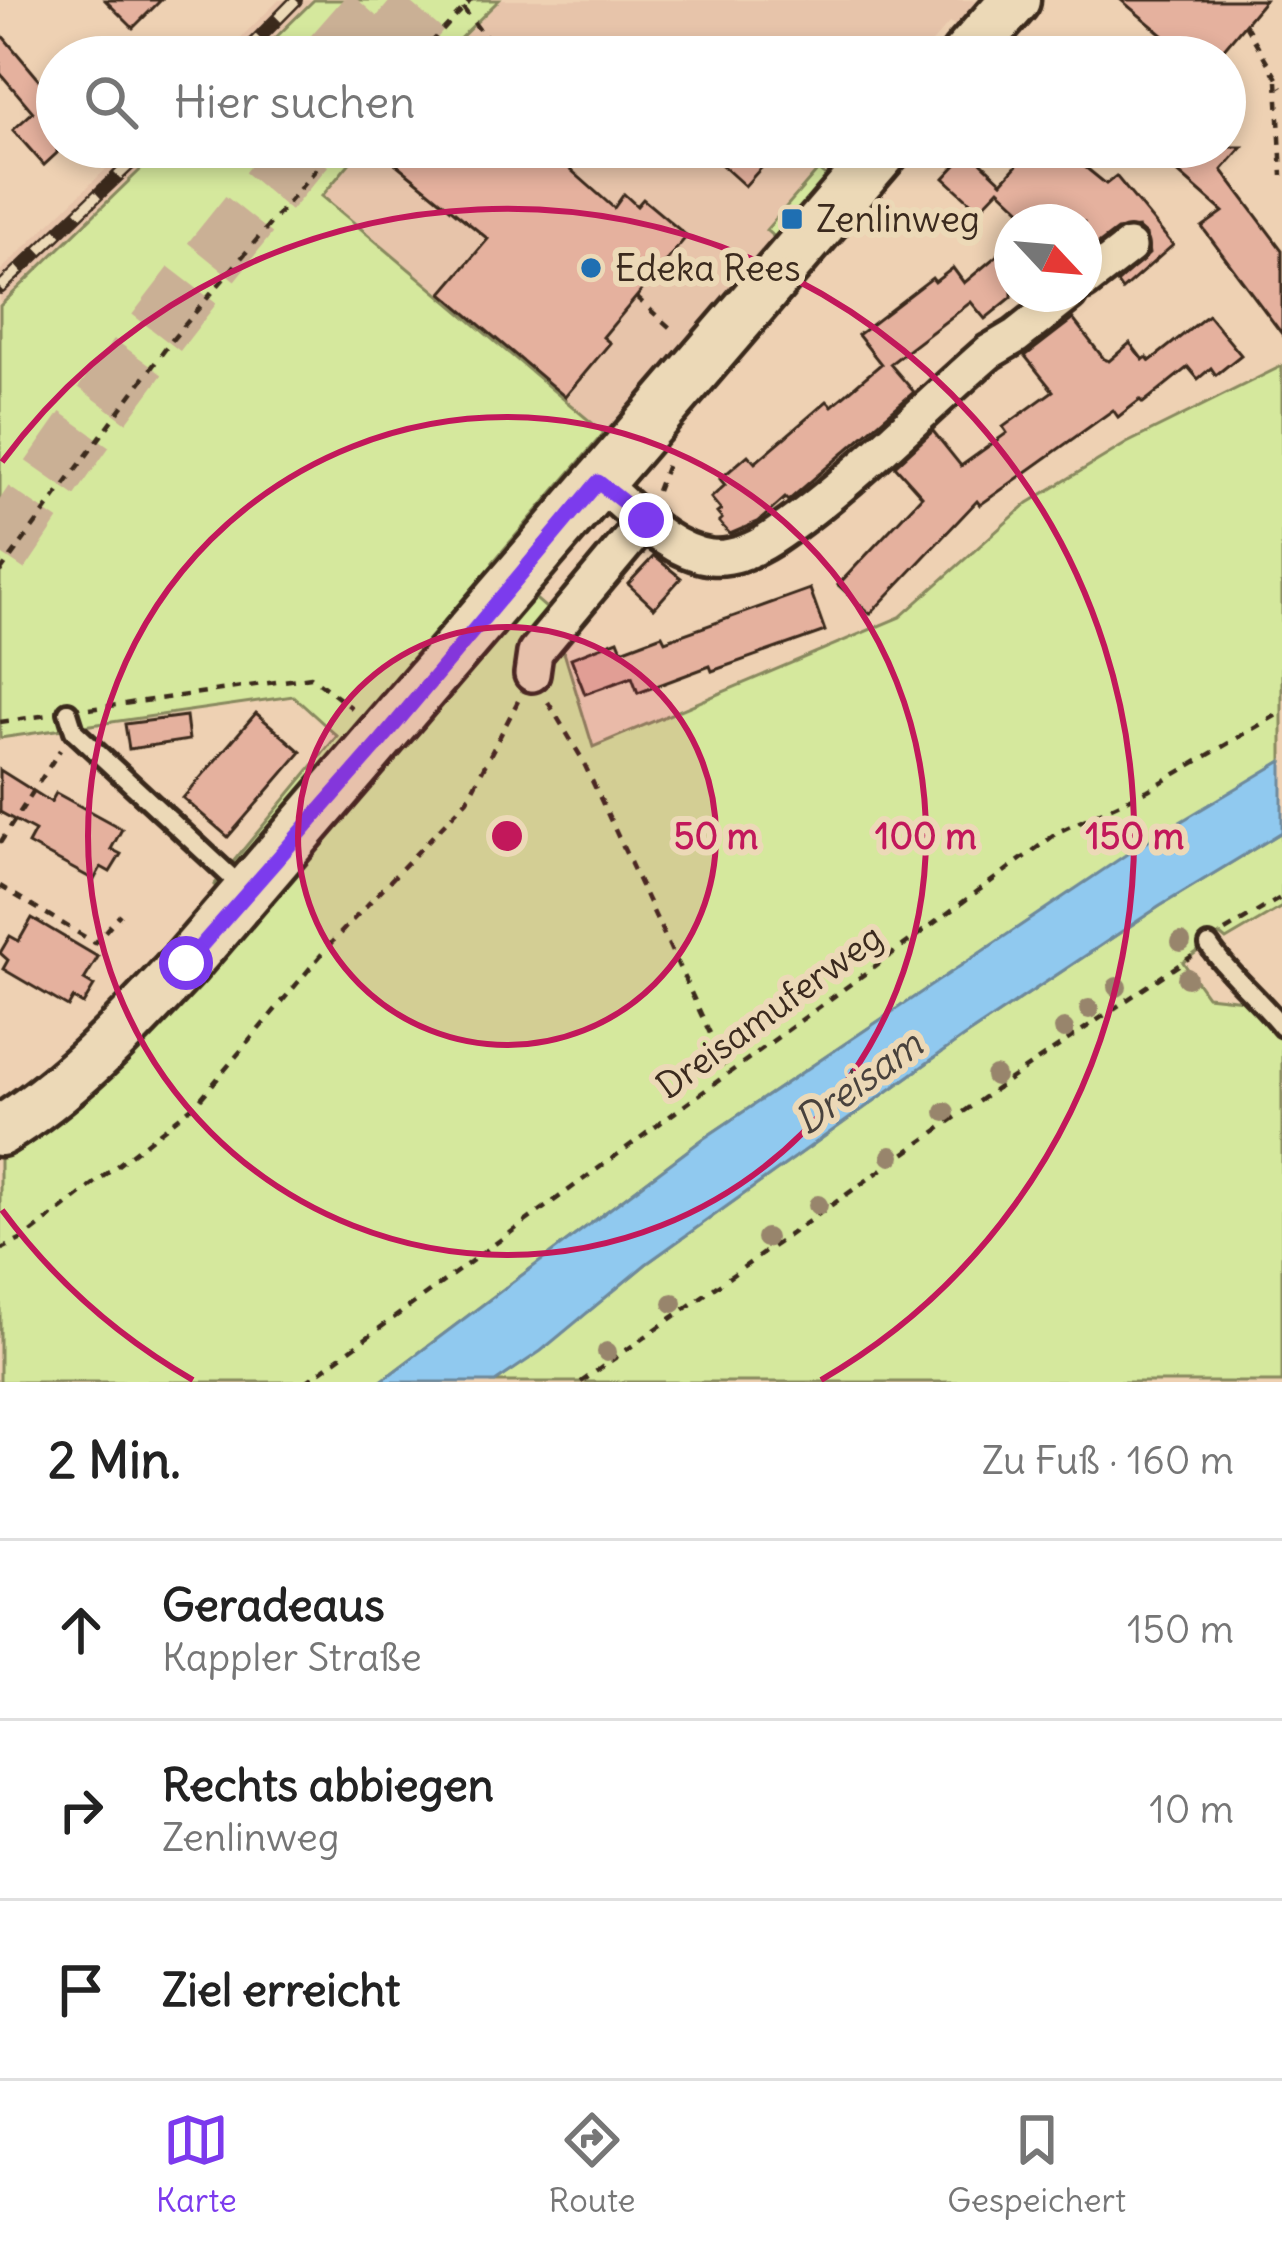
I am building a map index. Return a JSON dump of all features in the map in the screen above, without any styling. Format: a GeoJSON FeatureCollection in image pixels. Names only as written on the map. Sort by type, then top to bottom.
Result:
{"type":"FeatureCollection","features":[{"type":"Feature","properties":{"kind":"street"},"geometry":{"type":"LineString","coordinates":[[983,36],[1015,0]]}},
{"type":"Feature","properties":{"kind":"street"},"geometry":{"type":"LineString","coordinates":[[0,1131],[27,1114],[124,1030],[249,893],[869,168]]}},
{"type":"Feature","properties":{"kind":"street"},"geometry":{"type":"LineString","coordinates":[[1102,268],[1129,247]]}},
{"type":"Feature","properties":{"kind":"street"},"geometry":{"type":"LineString","coordinates":[[598,482],[674,547],[713,557],[737,555],[769,540],[813,506],[989,352],[1047,312]]}},
{"type":"Feature","properties":{"kind":"street"},"geometry":{"type":"LineString","coordinates":[[532,674],[535,653],[646,520]]}},
{"type":"Feature","properties":{"kind":"lane"},"geometry":{"type":"LineString","coordinates":[[68,712],[74,731],[249,893]]}},
{"type":"Feature","properties":{"kind":"lane"},"geometry":{"type":"LineString","coordinates":[[1209,945],[1282,1027]]}},
{"type":"Feature","properties":{"kind":"path"},"geometry":{"type":"LineString","coordinates":[[437,36],[471,0]]}},
{"type":"Feature","properties":{"kind":"path"},"geometry":{"type":"LineString","coordinates":[[463,8],[484,36]]}},
{"type":"Feature","properties":{"kind":"path"},"geometry":{"type":"LineString","coordinates":[[1245,23],[1280,84],[1282,176]]}},
{"type":"Feature","properties":{"kind":"path"},"geometry":{"type":"LineString","coordinates":[[0,572],[172,340],[317,168]]}},
{"type":"Feature","properties":{"kind":"path"},"geometry":{"type":"LineString","coordinates":[[635,297],[687,343]]}},
{"type":"Feature","properties":{"kind":"path"},"geometry":{"type":"LineString","coordinates":[[646,520],[668,462]]}},
{"type":"Feature","properties":{"kind":"path"},"geometry":{"type":"LineString","coordinates":[[532,674],[581,757],[729,1074]]}},
{"type":"Feature","properties":{"kind":"path"},"geometry":{"type":"LineString","coordinates":[[0,1250],[26,1237],[197,1103],[331,943],[467,800],[532,674]]}},
{"type":"Feature","properties":{"kind":"path"},"geometry":{"type":"LineString","coordinates":[[0,722],[310,676],[356,710]]}},
{"type":"Feature","properties":{"kind":"path","name":"Dreisamuferweg"},"geometry":{"type":"LineString","coordinates":[[306,1382],[1060,830],[1148,790],[1282,712]]}},
{"type":"Feature","properties":{"kind":"path"},"geometry":{"type":"LineString","coordinates":[[0,844],[74,731]]}},
{"type":"Feature","properties":{"kind":"path"},"geometry":{"type":"LineString","coordinates":[[0,886],[95,943],[121,914]]}},
{"type":"Feature","properties":{"kind":"path"},"geometry":{"type":"LineString","coordinates":[[581,1382],[1010,1079],[1282,897]]}},
{"type":"Feature","properties":{"kind":"shaded area"},"geometry":{"type":"Polygon","coordinates":[[[279,0],[314,0],[277,36],[242,36],[279,0]]]}},
{"type":"Feature","properties":{"kind":"shaded area"},"geometry":{"type":"Polygon","coordinates":[[[499,0],[984,0],[959,29],[950,22],[938,36],[462,36],[499,0]]]}},
{"type":"Feature","properties":{"kind":"shaded area"},"geometry":{"type":"Polygon","coordinates":[[[107,168],[142,168],[0,306],[0,271],[107,168]]]}},
{"type":"Feature","properties":{"kind":"shaded area"},"geometry":{"type":"Polygon","coordinates":[[[345,168],[820,168],[766,230],[775,238],[604,433],[321,195],[345,168]]]}},
{"type":"Feature","properties":{"kind":"green space"},"geometry":{"type":"Polygon","coordinates":[[[314,0],[499,0],[462,36],[277,36],[314,0]]]}},
{"type":"Feature","properties":{"kind":"green space"},"geometry":{"type":"Polygon","coordinates":[[[142,168],[345,168],[322,196],[604,433],[493,562],[552,613],[593,747],[900,617],[1028,503],[1127,443],[1282,366],[1282,761],[1025,923],[703,1139],[380,1382],[0,1382],[0,1104],[98,1026],[220,891],[214,885],[337,736],[293,696],[0,738],[0,306],[142,168]]]}},
{"type":"Feature","properties":{"kind":"green space"},"geometry":{"type":"Polygon","coordinates":[[[818,170],[827,177],[775,238],[766,230],[818,170]]]}},
{"type":"Feature","properties":{"kind":"green space"},"geometry":{"type":"Polygon","coordinates":[[[1282,832],[1282,907],[1226,940],[1220,935],[1183,962],[1207,996],[1253,1001],[1282,1037],[1282,1382],[495,1382],[646,1264],[962,1038],[1160,906],[1282,832]]]}},
{"type":"Feature","properties":{"kind":"water","name":"Dreisam"},"geometry":{"type":"Polygon","coordinates":[[[1282,761],[1282,832],[1160,906],[962,1038],[646,1264],[541,1351],[495,1382],[380,1382],[703,1139],[1130,852],[1282,761]]]}},
{"type":"Feature","properties":{"kind":"building"},"geometry":{"type":"Polygon","coordinates":[[[105,0],[161,0],[133,28],[105,0]]]}},
{"type":"Feature","properties":{"kind":"building"},"geometry":{"type":"Polygon","coordinates":[[[1121,0],[1265,0],[1235,36],[1164,36],[1121,0]]]}},
{"type":"Feature","properties":{"kind":"building"},"geometry":{"type":"Polygon","coordinates":[[[0,33],[36,76],[36,156],[13,130],[33,112],[0,73],[0,33]]]}},
{"type":"Feature","properties":{"kind":"building","name":"Edeka Rees"},"geometry":{"type":"Polygon","coordinates":[[[401,168],[569,168],[614,208],[624,194],[637,206],[643,199],[687,236],[603,337],[610,343],[565,397],[442,293],[488,239],[401,168]]]}},
{"type":"Feature","properties":{"kind":"building"},"geometry":{"type":"Polygon","coordinates":[[[725,168],[761,168],[745,186],[725,168]]]}},
{"type":"Feature","properties":{"kind":"building"},"geometry":{"type":"Polygon","coordinates":[[[953,168],[987,168],[1002,182],[1014,168],[1086,168],[1106,184],[1116,176],[1173,245],[1122,290],[1117,283],[1149,254],[1146,235],[1138,228],[1117,230],[1102,241],[1102,204],[1015,204],[999,189],[979,210],[944,178],[953,168]]]}},
{"type":"Feature","properties":{"kind":"building"},"geometry":{"type":"Polygon","coordinates":[[[1173,168],[1224,168],[1282,250],[1282,334],[1202,227],[1223,212],[1173,168]]]}},
{"type":"Feature","properties":{"kind":"building"},"geometry":{"type":"Polygon","coordinates":[[[994,258],[994,312],[985,319],[971,302],[890,364],[914,392],[788,501],[785,498],[758,522],[730,534],[719,522],[721,510],[711,498],[725,485],[720,479],[748,455],[755,463],[827,401],[832,406],[881,364],[858,335],[932,278],[935,282],[953,268],[964,283],[994,258]]]}},
{"type":"Feature","properties":{"kind":"building"},"geometry":{"type":"Polygon","coordinates":[[[1208,315],[1241,355],[1216,375],[1211,368],[1198,379],[1188,367],[1143,403],[1140,400],[1118,417],[1113,410],[980,505],[977,501],[870,614],[838,585],[922,496],[895,466],[933,431],[961,466],[1007,433],[1003,427],[1053,391],[1025,356],[1073,319],[1104,359],[1109,361],[1130,343],[1143,360],[1150,361],[1208,315]]]}},
{"type":"Feature","properties":{"kind":"building"},"geometry":{"type":"Polygon","coordinates":[[[654,556],[681,578],[654,608],[628,584],[654,556]]]}},
{"type":"Feature","properties":{"kind":"building"},"geometry":{"type":"Polygon","coordinates":[[[810,589],[825,631],[638,693],[632,677],[585,694],[571,658],[618,640],[622,650],[662,635],[665,641],[810,589]]]}},
{"type":"Feature","properties":{"kind":"building"},"geometry":{"type":"Polygon","coordinates":[[[256,713],[301,752],[228,837],[183,798],[256,713]]]}},
{"type":"Feature","properties":{"kind":"building"},"geometry":{"type":"Polygon","coordinates":[[[186,716],[189,740],[129,749],[125,724],[186,716]]]}},
{"type":"Feature","properties":{"kind":"building"},"geometry":{"type":"Polygon","coordinates":[[[0,770],[51,802],[56,793],[122,829],[111,849],[121,854],[110,872],[101,867],[94,880],[28,844],[35,831],[0,812],[0,770]]]}},
{"type":"Feature","properties":{"kind":"building"},"geometry":{"type":"Polygon","coordinates":[[[32,918],[98,957],[84,980],[94,986],[83,1004],[73,998],[68,1007],[3,969],[8,960],[0,953],[10,936],[19,941],[32,918]]]}},
{"type":"Feature","properties":{"kind":"tunnel"},"geometry":{"type":"LineString","coordinates":[[350,36],[382,0]]}},
{"type":"Feature","properties":{"kind":"tunnel"},"geometry":{"type":"LineString","coordinates":[[400,36],[430,0]]}},
{"type":"Feature","properties":{"kind":"tunnel"},"geometry":{"type":"LineString","coordinates":[[0,553],[146,346],[288,168]]}},
{"type":"Feature","properties":{"kind":"railway"},"geometry":{"type":"LineString","coordinates":[[261,36],[296,0]]}},
{"type":"Feature","properties":{"kind":"railway"},"geometry":{"type":"LineString","coordinates":[[0,288],[126,168]]}},
{"type":"Feature","properties":{"kind":"place","name":"Zenlinweg"},"geometry":{"type":"Point","coordinates":[792,219]}},
{"type":"Feature","properties":{"kind":"place","name":"Edeka Rees"},"geometry":{"type":"Point","coordinates":[591,268]}},
{"type":"Feature","properties":{"kind":"route"},"geometry":{"type":"LineString","coordinates":[[186,963],[598,482],[646,520]]}}]}
